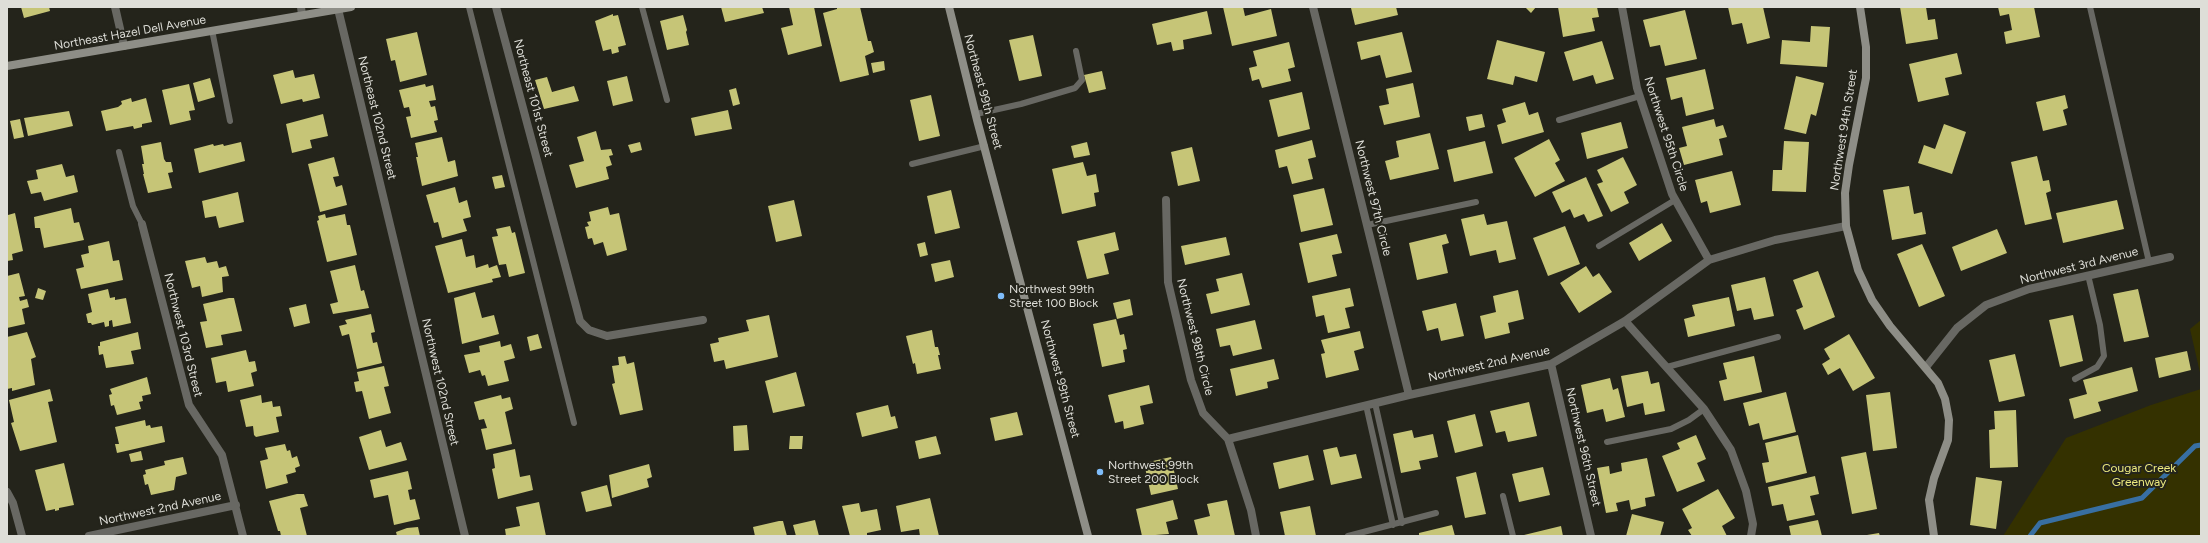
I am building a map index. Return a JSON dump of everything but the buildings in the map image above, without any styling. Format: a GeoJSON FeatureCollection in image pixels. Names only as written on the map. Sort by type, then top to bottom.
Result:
{"type":"FeatureCollection","features":[{"type":"Feature","properties":{"kind":"street"},"geometry":{"type":"LineString","coordinates":[[115,7],[124,46]]}},
{"type":"Feature","properties":{"kind":"street","name":"Northeast Hazel Dell Avenue"},"geometry":{"type":"LineString","coordinates":[[7,66],[212,30],[302,11],[351,7]]}},
{"type":"Feature","properties":{"kind":"street","name":"Northeast 101st Street"},"geometry":{"type":"LineString","coordinates":[[496,7],[548,196],[580,321],[589,330],[607,336],[703,320]]}},
{"type":"Feature","properties":{"kind":"street","name":"Northeast 99th Street"},"geometry":{"type":"LineString","coordinates":[[949,7],[995,182]]}},
{"type":"Feature","properties":{"kind":"street","name":"Northwest 97th Circle"},"geometry":{"type":"LineString","coordinates":[[1313,7],[1409,395]]}},
{"type":"Feature","properties":{"kind":"street","name":"Northwest 95th Circle"},"geometry":{"type":"LineString","coordinates":[[1622,7],[1640,96],[1675,200],[1709,260]]}},
{"type":"Feature","properties":{"kind":"street","name":"Northwest 94th Street"},"geometry":{"type":"LineString","coordinates":[[1860,7],[1866,47],[1866,78],[1845,193],[1846,226],[1858,270],[1872,300],[1890,326],[1926,367],[1938,384],[1945,399],[1949,420],[1948,440],[1934,478],[1929,500],[1934,536]]}},
{"type":"Feature","properties":{"kind":"street","name":"Northeast 102nd Street"},"geometry":{"type":"LineString","coordinates":[[338,9],[392,233]]}},
{"type":"Feature","properties":{"kind":"street","name":"Northwest 99th Street"},"geometry":{"type":"LineString","coordinates":[[995,182],[1088,536]]}},
{"type":"Feature","properties":{"kind":"street","name":"Northwest 98th Circle"},"geometry":{"type":"LineString","coordinates":[[1166,200],[1168,282],[1191,380],[1203,413],[1228,439],[1249,503],[1256,536]]}},
{"type":"Feature","properties":{"kind":"street","name":"Northwest 103rd Street"},"geometry":{"type":"LineString","coordinates":[[142,224],[189,405],[222,455],[244,536]]}},
{"type":"Feature","properties":{"kind":"street","name":"Northwest 2nd Avenue"},"geometry":{"type":"LineString","coordinates":[[1228,439],[1409,395],[1552,364],[1625,320],[1709,260],[1775,240],[1846,226]]}},
{"type":"Feature","properties":{"kind":"street","name":"Northwest 102nd Street"},"geometry":{"type":"LineString","coordinates":[[392,233],[465,536]]}},
{"type":"Feature","properties":{"kind":"street","name":"Northwest 3rd Avenue"},"geometry":{"type":"LineString","coordinates":[[1926,367],[1957,328],[1986,305],[2029,289],[2170,257]]}},
{"type":"Feature","properties":{"kind":"street"},"geometry":{"type":"LineString","coordinates":[[1625,320],[1704,410],[1731,450],[1746,491],[1753,524],[1751,536]]}},
{"type":"Feature","properties":{"kind":"street","name":"Northwest 96th Street"},"geometry":{"type":"LineString","coordinates":[[1552,364],[1591,536]]}},
{"type":"Feature","properties":{"kind":"street"},"geometry":{"type":"LineString","coordinates":[[7,492],[13,503],[22,536]]}},
{"type":"Feature","properties":{"kind":"street","name":"Northwest 2nd Avenue"},"geometry":{"type":"LineString","coordinates":[[89,536],[236,505]]}},
{"type":"Feature","properties":{"kind":"lane"},"geometry":{"type":"LineString","coordinates":[[469,7],[574,423]]}},
{"type":"Feature","properties":{"kind":"lane"},"geometry":{"type":"LineString","coordinates":[[642,7],[667,100]]}},
{"type":"Feature","properties":{"kind":"lane"},"geometry":{"type":"LineString","coordinates":[[2090,7],[2149,262]]}},
{"type":"Feature","properties":{"kind":"lane"},"geometry":{"type":"LineString","coordinates":[[212,30],[230,121]]}},
{"type":"Feature","properties":{"kind":"lane"},"geometry":{"type":"LineString","coordinates":[[976,114],[1021,104],[1075,88],[1082,80],[1076,51]]}},
{"type":"Feature","properties":{"kind":"lane"},"geometry":{"type":"LineString","coordinates":[[1559,120],[1640,96]]}},
{"type":"Feature","properties":{"kind":"lane"},"geometry":{"type":"LineString","coordinates":[[912,164],[985,146]]}},
{"type":"Feature","properties":{"kind":"lane"},"geometry":{"type":"LineString","coordinates":[[119,152],[133,206],[142,224]]}},
{"type":"Feature","properties":{"kind":"lane"},"geometry":{"type":"LineString","coordinates":[[1599,246],[1675,200]]}},
{"type":"Feature","properties":{"kind":"lane"},"geometry":{"type":"LineString","coordinates":[[1367,225],[1476,202]]}},
{"type":"Feature","properties":{"kind":"lane"},"geometry":{"type":"LineString","coordinates":[[2076,379],[2097,367],[2104,356],[2100,326],[2088,275]]}},
{"type":"Feature","properties":{"kind":"lane"},"geometry":{"type":"LineString","coordinates":[[1667,367],[1778,337]]}},
{"type":"Feature","properties":{"kind":"lane"},"geometry":{"type":"LineString","coordinates":[[1375,403],[1402,522]]}},
{"type":"Feature","properties":{"kind":"lane"},"geometry":{"type":"LineString","coordinates":[[1366,405],[1393,525]]}},
{"type":"Feature","properties":{"kind":"lane"},"geometry":{"type":"LineString","coordinates":[[1607,442],[1671,429],[1690,420],[1704,410]]}},
{"type":"Feature","properties":{"kind":"lane"},"geometry":{"type":"LineString","coordinates":[[1503,496],[1513,536]]}},
{"type":"Feature","properties":{"kind":"lane"},"geometry":{"type":"LineString","coordinates":[[1348,536],[1436,514]]}},
{"type":"Feature","properties":{"kind":"green space"},"geometry":{"type":"Polygon","coordinates":[[[2201,320],[2201,377],[2190,329],[2201,320]]]}},
{"type":"Feature","properties":{"kind":"green space","name":"Cougar Creek Greenway"},"geometry":{"type":"Polygon","coordinates":[[[2201,389],[2201,536],[2003,536],[2066,438],[2151,405],[2201,389]]]}},
{"type":"Feature","properties":{"kind":"waterway"},"geometry":{"type":"LineString","coordinates":[[2030,536],[2040,523],[2142,498],[2195,446],[2201,445]]}},
{"type":"Feature","properties":{"kind":"place","name":"Northwest 99th Street 100 Block"},"geometry":{"type":"Point","coordinates":[1001,296]}},
{"type":"Feature","properties":{"kind":"place","name":"Northwest 99th Street 200 Block"},"geometry":{"type":"Point","coordinates":[1100,472]}}]}
